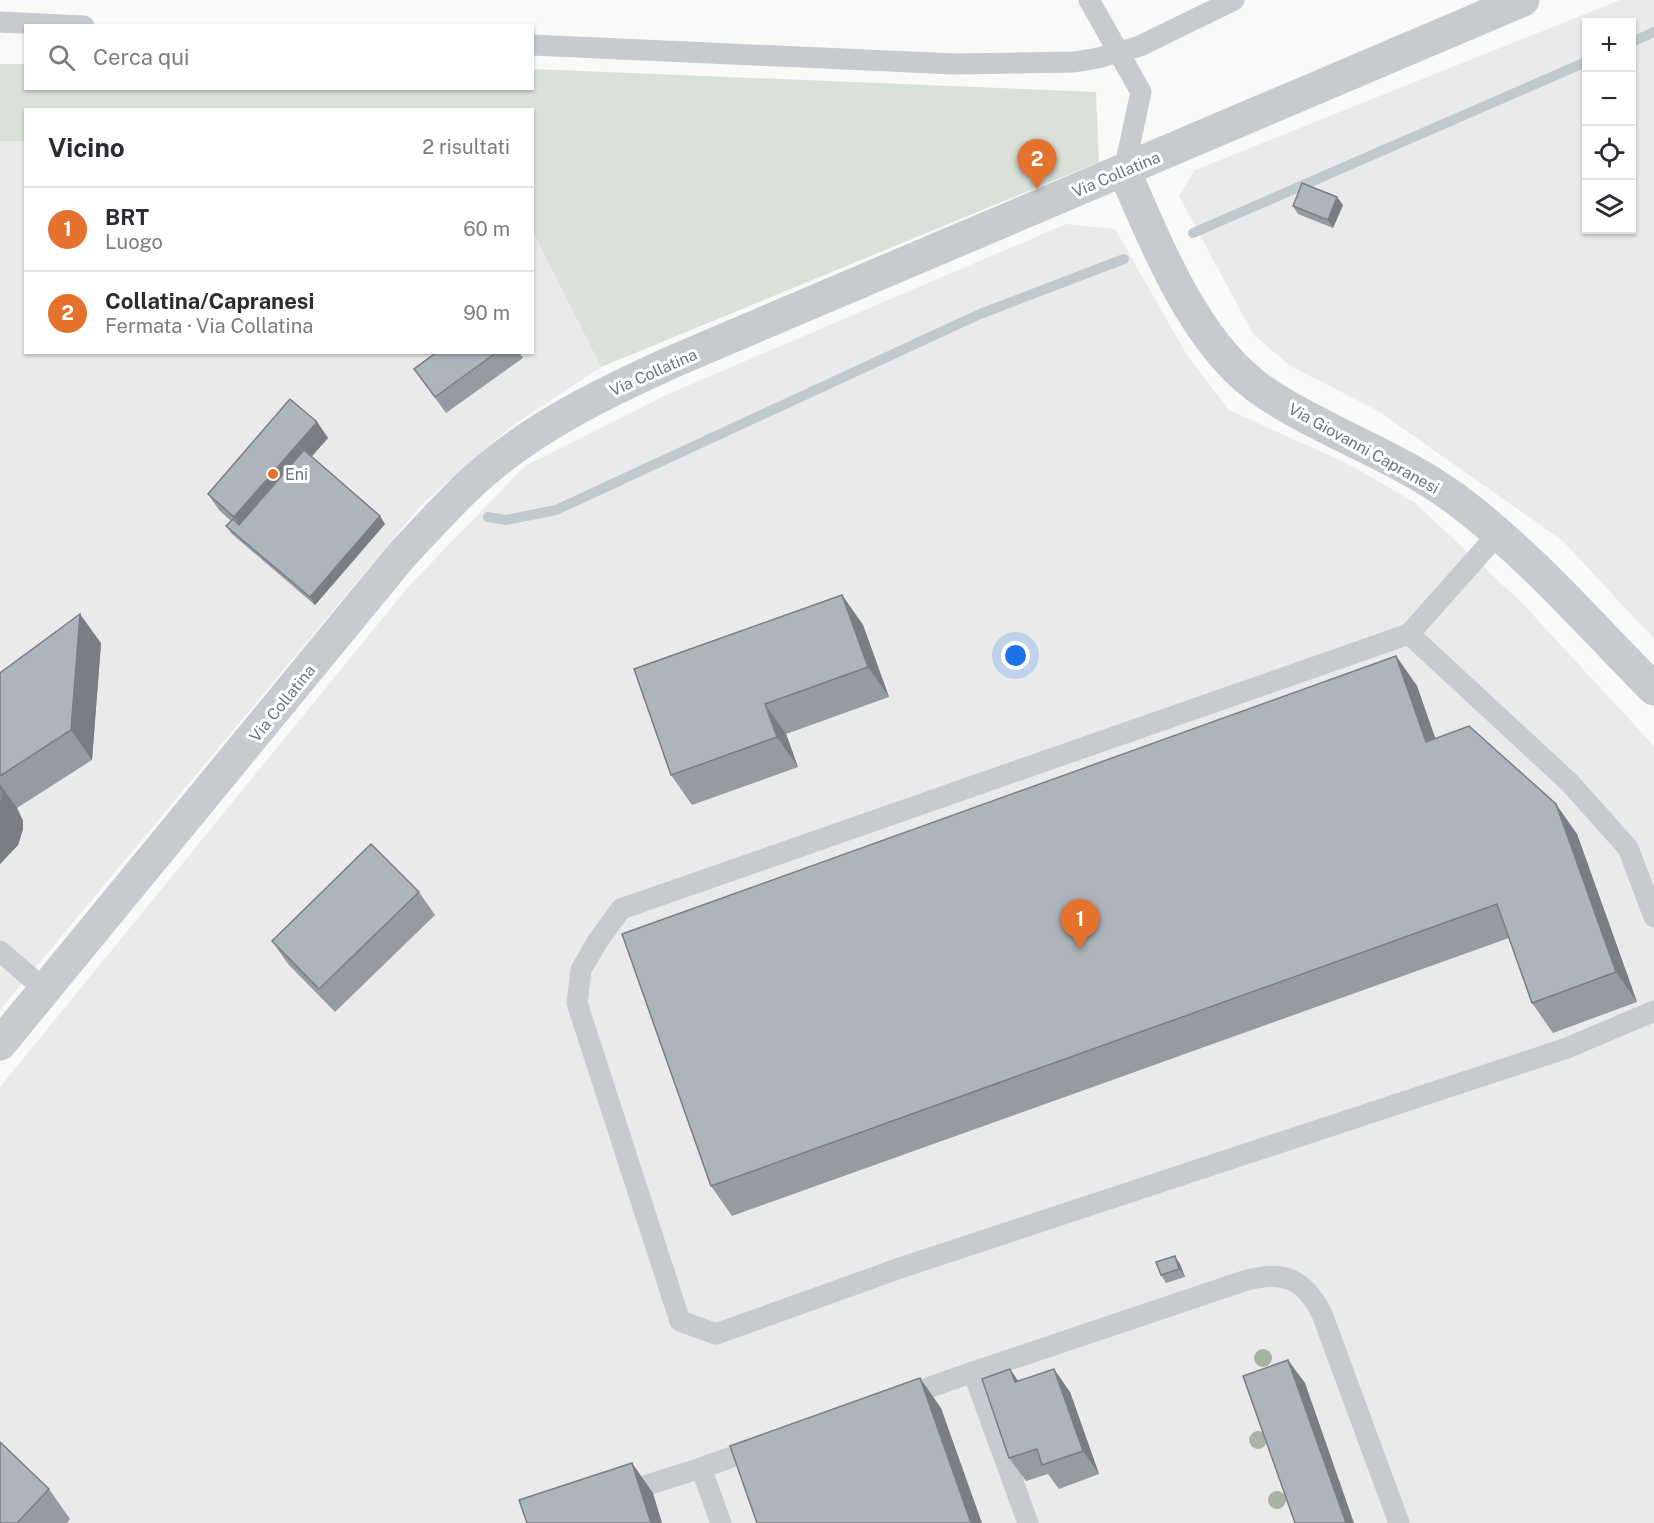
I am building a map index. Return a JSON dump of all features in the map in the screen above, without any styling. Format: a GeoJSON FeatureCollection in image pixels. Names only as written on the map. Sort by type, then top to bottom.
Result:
{"type":"FeatureCollection","features":[{"type":"Feature","properties":{"kind":"street","name":"Via Collatina"},"geometry":{"type":"LineString","coordinates":[[0,1044],[400,557],[472,482],[549,425],[627,383],[1522,0]]}},
{"type":"Feature","properties":{"kind":"street","name":"Via Giovanni Capranesi"},"geometry":{"type":"LineString","coordinates":[[1124,171],[1184,296],[1217,346],[1236,369],[1283,404],[1434,484],[1498,534],[1654,688]]}},
{"type":"Feature","properties":{"kind":"lane"},"geometry":{"type":"LineString","coordinates":[[1089,0],[1142,92],[1124,171]]}},
{"type":"Feature","properties":{"kind":"lane"},"geometry":{"type":"LineString","coordinates":[[534,45],[955,64],[1074,62],[1120,53],[1140,46],[1234,0]]}},
{"type":"Feature","properties":{"kind":"lane"},"geometry":{"type":"LineString","coordinates":[[0,22],[42,24]]}},
{"type":"Feature","properties":{"kind":"lane"},"geometry":{"type":"LineString","coordinates":[[1498,534],[1409,634],[621,909],[597,942],[581,970],[577,1003],[680,1321],[716,1334],[903,1267],[1567,1048],[1654,1011]]}},
{"type":"Feature","properties":{"kind":"lane"},"geometry":{"type":"LineString","coordinates":[[1409,634],[1570,783],[1628,848],[1654,916]]}},
{"type":"Feature","properties":{"kind":"lane"},"geometry":{"type":"LineString","coordinates":[[0,951],[45,990]]}},
{"type":"Feature","properties":{"kind":"lane"},"geometry":{"type":"LineString","coordinates":[[886,1403],[1244,1281],[1275,1276],[1290,1279],[1304,1287],[1322,1314],[1399,1523]]}},
{"type":"Feature","properties":{"kind":"lane"},"geometry":{"type":"LineString","coordinates":[[973,1372],[1028,1523]]}},
{"type":"Feature","properties":{"kind":"lane"},"geometry":{"type":"LineString","coordinates":[[596,1502],[777,1441]]}},
{"type":"Feature","properties":{"kind":"lane"},"geometry":{"type":"LineString","coordinates":[[701,1468],[721,1523]]}},
{"type":"Feature","properties":{"kind":"shaded area"},"geometry":{"type":"Polygon","coordinates":[[[1620,0],[1654,0],[1654,639],[1563,541],[1378,411],[1289,365],[1253,334],[1179,196],[1195,170],[1620,0]]]}},
{"type":"Feature","properties":{"kind":"shaded area"},"geometry":{"type":"Polygon","coordinates":[[[0,64],[24,64],[24,90],[534,90],[534,69],[1096,92],[1099,162],[601,367],[534,234],[534,108],[24,108],[24,141],[0,141],[0,64]]]}},
{"type":"Feature","properties":{"kind":"shaded area"},"geometry":{"type":"Polygon","coordinates":[[[0,141],[24,141],[24,354],[534,354],[534,234],[601,367],[512,426],[422,504],[0,1010],[0,141]]]}},
{"type":"Feature","properties":{"kind":"shaded area"},"geometry":{"type":"Polygon","coordinates":[[[1066,224],[1115,229],[1187,355],[1229,410],[1348,464],[1414,502],[1522,603],[1654,746],[1654,1523],[0,1523],[0,1087],[409,586],[525,466],[666,395],[1066,224]]]}},
{"type":"Feature","properties":{"kind":"building"},"geometry":{"type":"Polygon","coordinates":[[[1302,183],[1337,197],[1328,220],[1293,206],[1302,183]]]}},
{"type":"Feature","properties":{"kind":"building"},"geometry":{"type":"Polygon","coordinates":[[[434,354],[494,354],[435,397],[414,369],[434,354]]]}},
{"type":"Feature","properties":{"kind":"building"},"geometry":{"type":"Polygon","coordinates":[[[290,399],[317,422],[234,517],[208,494],[290,399]]]}},
{"type":"Feature","properties":{"kind":"building"},"geometry":{"type":"Polygon","coordinates":[[[304,450],[380,516],[310,597],[226,526],[233,519],[239,525],[304,450]]]}},
{"type":"Feature","properties":{"kind":"building"},"geometry":{"type":"Polygon","coordinates":[[[842,595],[868,667],[765,704],[777,737],[671,775],[634,669],[842,595]]]}},
{"type":"Feature","properties":{"kind":"building"},"geometry":{"type":"Polygon","coordinates":[[[80,614],[71,730],[0,776],[0,673],[80,614]]]}},
{"type":"Feature","properties":{"kind":"building"},"geometry":{"type":"Polygon","coordinates":[[[1396,656],[1426,742],[1469,726],[1556,804],[1616,972],[1532,1003],[1497,904],[711,1186],[622,934],[1396,656]]]}},
{"type":"Feature","properties":{"kind":"building"},"geometry":{"type":"Polygon","coordinates":[[[0,786],[2,799],[0,806],[0,786]]]}},
{"type":"Feature","properties":{"kind":"building"},"geometry":{"type":"Polygon","coordinates":[[[371,844],[419,892],[319,989],[272,941],[371,844]]]}},
{"type":"Feature","properties":{"kind":"building"},"geometry":{"type":"Polygon","coordinates":[[[1175,1256],[1179,1269],[1161,1275],[1156,1262],[1175,1256]]]}},
{"type":"Feature","properties":{"kind":"building"},"geometry":{"type":"Polygon","coordinates":[[[1288,1360],[1346,1523],[1295,1523],[1243,1376],[1288,1360]]]}},
{"type":"Feature","properties":{"kind":"building"},"geometry":{"type":"Polygon","coordinates":[[[1010,1369],[1015,1382],[1054,1369],[1083,1451],[1042,1465],[1037,1449],[1009,1458],[982,1379],[1010,1369]]]}},
{"type":"Feature","properties":{"kind":"building"},"geometry":{"type":"Polygon","coordinates":[[[920,1378],[971,1523],[757,1523],[730,1446],[920,1378]]]}},
{"type":"Feature","properties":{"kind":"building"},"geometry":{"type":"Polygon","coordinates":[[[0,1442],[49,1489],[17,1523],[0,1523],[0,1442]]]}},
{"type":"Feature","properties":{"kind":"building"},"geometry":{"type":"Polygon","coordinates":[[[632,1463],[651,1523],[527,1523],[519,1500],[632,1463]]]}},
{"type":"Feature","properties":{"kind":"waterway"},"geometry":{"type":"LineString","coordinates":[[1636,40],[1654,32]]}},
{"type":"Feature","properties":{"kind":"waterway"},"geometry":{"type":"LineString","coordinates":[[1193,233],[1582,64]]}},
{"type":"Feature","properties":{"kind":"waterway"},"geometry":{"type":"LineString","coordinates":[[488,517],[506,520],[556,510],[980,314],[1124,259]]}},
{"type":"Feature","properties":{"kind":"place","name":"Collatina/Capranesi"},"geometry":{"type":"Point","coordinates":[1037,189]}},
{"type":"Feature","properties":{"kind":"place","name":"Eni"},"geometry":{"type":"Point","coordinates":[273,474]}},
{"type":"Feature","properties":{"kind":"place","name":"BRT"},"geometry":{"type":"Point","coordinates":[1080,949]}}]}
